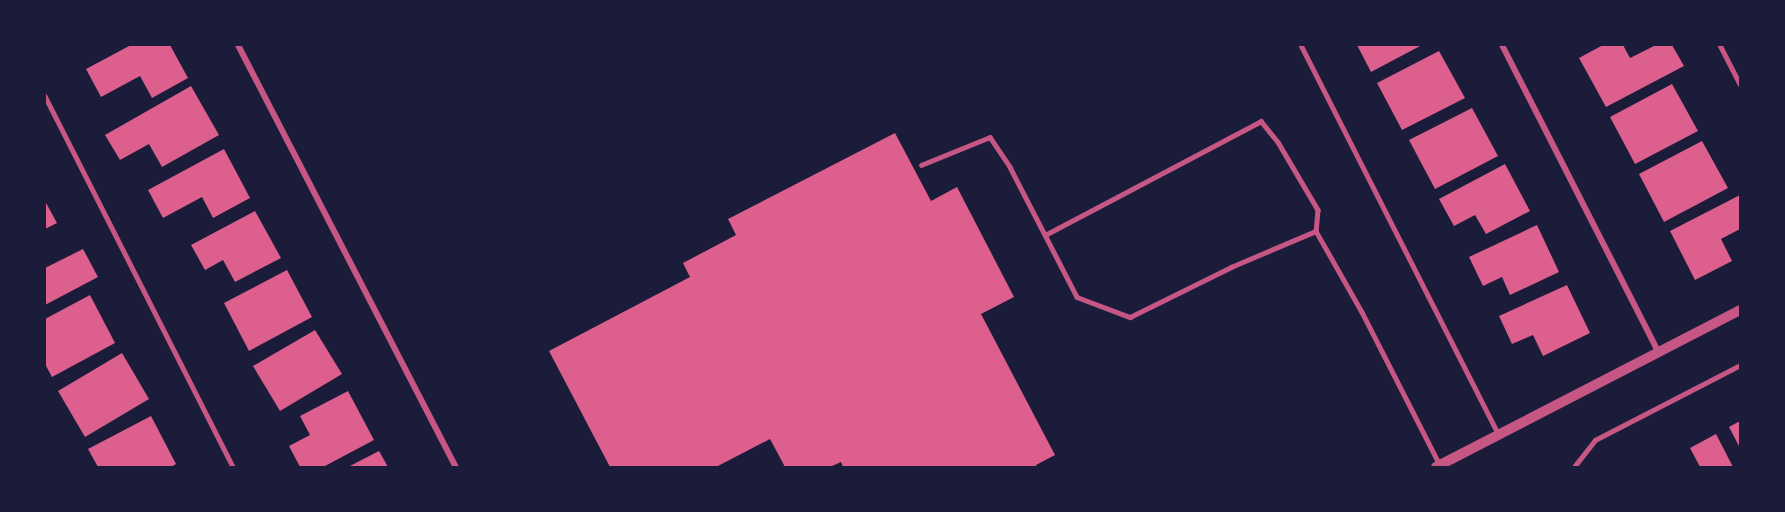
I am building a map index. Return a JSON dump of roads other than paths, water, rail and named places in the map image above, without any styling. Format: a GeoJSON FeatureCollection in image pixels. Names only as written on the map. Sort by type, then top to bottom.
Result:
{"type":"FeatureCollection","features":[{"type":"Feature","properties":{"kind":"street"},"geometry":{"type":"LineString","coordinates":[[238,45],[456,467]]}},
{"type":"Feature","properties":{"kind":"street"},"geometry":{"type":"LineString","coordinates":[[1502,45],[1659,353]]}},
{"type":"Feature","properties":{"kind":"street"},"geometry":{"type":"LineString","coordinates":[[1438,466],[1740,310]]}},
{"type":"Feature","properties":{"kind":"lane"},"geometry":{"type":"LineString","coordinates":[[1301,45],[1499,435]]}},
{"type":"Feature","properties":{"kind":"lane"},"geometry":{"type":"LineString","coordinates":[[1720,45],[1740,84]]}},
{"type":"Feature","properties":{"kind":"lane"},"geometry":{"type":"LineString","coordinates":[[45,96],[233,467]]}},
{"type":"Feature","properties":{"kind":"lane"},"geometry":{"type":"LineString","coordinates":[[1045,235],[1260,121],[1278,142],[1318,210],[1316,231],[1362,312],[1438,466]]}},
{"type":"Feature","properties":{"kind":"lane"},"geometry":{"type":"LineString","coordinates":[[921,165],[990,137],[1010,167],[1077,297],[1130,317],[1231,267],[1316,231]]}},
{"type":"Feature","properties":{"kind":"lane"},"geometry":{"type":"LineString","coordinates":[[1574,467],[1595,440],[1740,365]]}}]}
